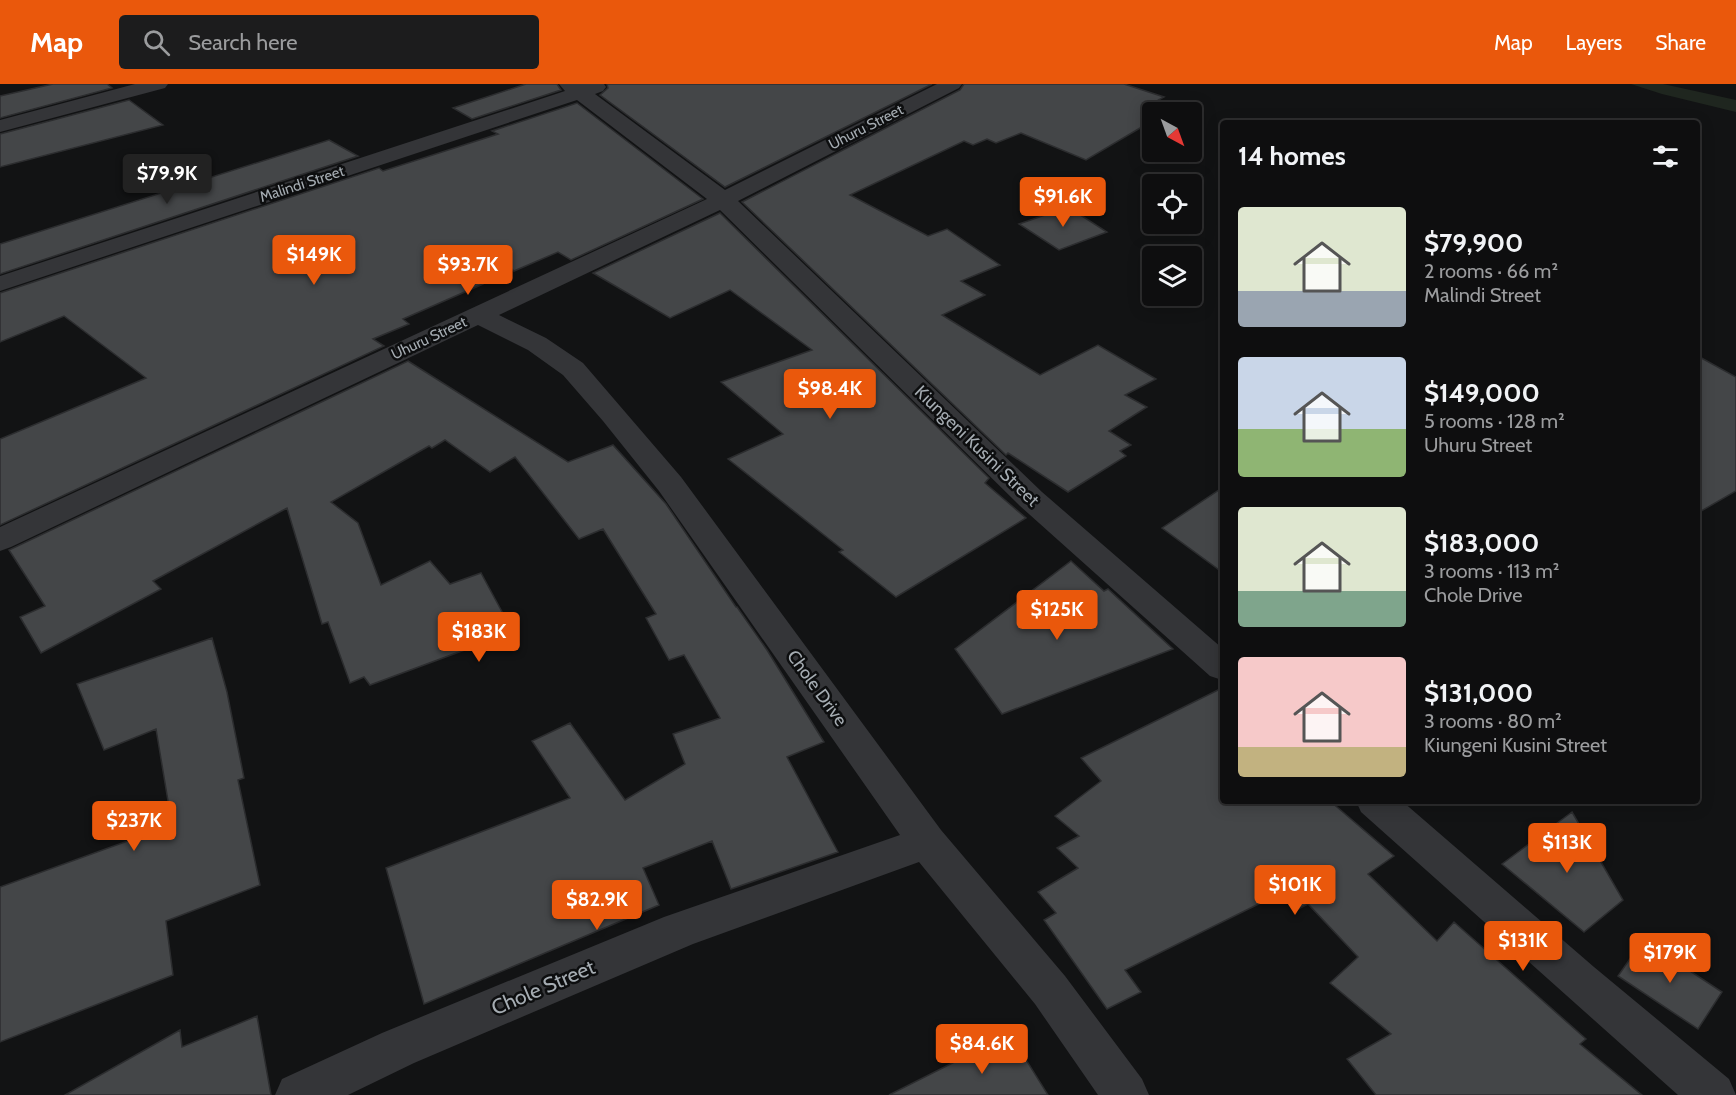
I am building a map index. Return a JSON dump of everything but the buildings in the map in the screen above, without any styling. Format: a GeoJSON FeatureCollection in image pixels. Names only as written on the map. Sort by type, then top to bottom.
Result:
{"type":"FeatureCollection","features":[{"type":"Feature","properties":{"kind":"street"},"geometry":{"type":"LineString","coordinates":[[0,126],[158,84]]}},
{"type":"Feature","properties":{"kind":"street","name":"Uhuru Street"},"geometry":{"type":"LineString","coordinates":[[0,540],[723,200],[952,84]]}},
{"type":"Feature","properties":{"kind":"street","name":"Kiungeni Kusini Street"},"geometry":{"type":"LineString","coordinates":[[584,87],[723,200],[1031,499],[1220,665]]}},
{"type":"Feature","properties":{"kind":"street","name":"Malindi Street"},"geometry":{"type":"LineString","coordinates":[[0,284],[584,87]]}},
{"type":"Feature","properties":{"kind":"street","name":"Chole Drive"},"geometry":{"type":"LineString","coordinates":[[478,315],[537,344],[573,369],[607,407],[670,484],[927,842],[1050,990],[1126,1095]]}},
{"type":"Feature","properties":{"kind":"street"},"geometry":{"type":"LineString","coordinates":[[1378,804],[1579,981],[1713,1095]]}},
{"type":"Feature","properties":{"kind":"street","name":"Chole Street"},"geometry":{"type":"LineString","coordinates":[[298,1095],[398,1048],[678,930],[927,842]]}},
{"type":"Feature","properties":{"kind":"shaded area"},"geometry":{"type":"Polygon","coordinates":[[[1631,84],[1663,84],[1736,100],[1736,112],[1662,94],[1631,84]]]}}]}
